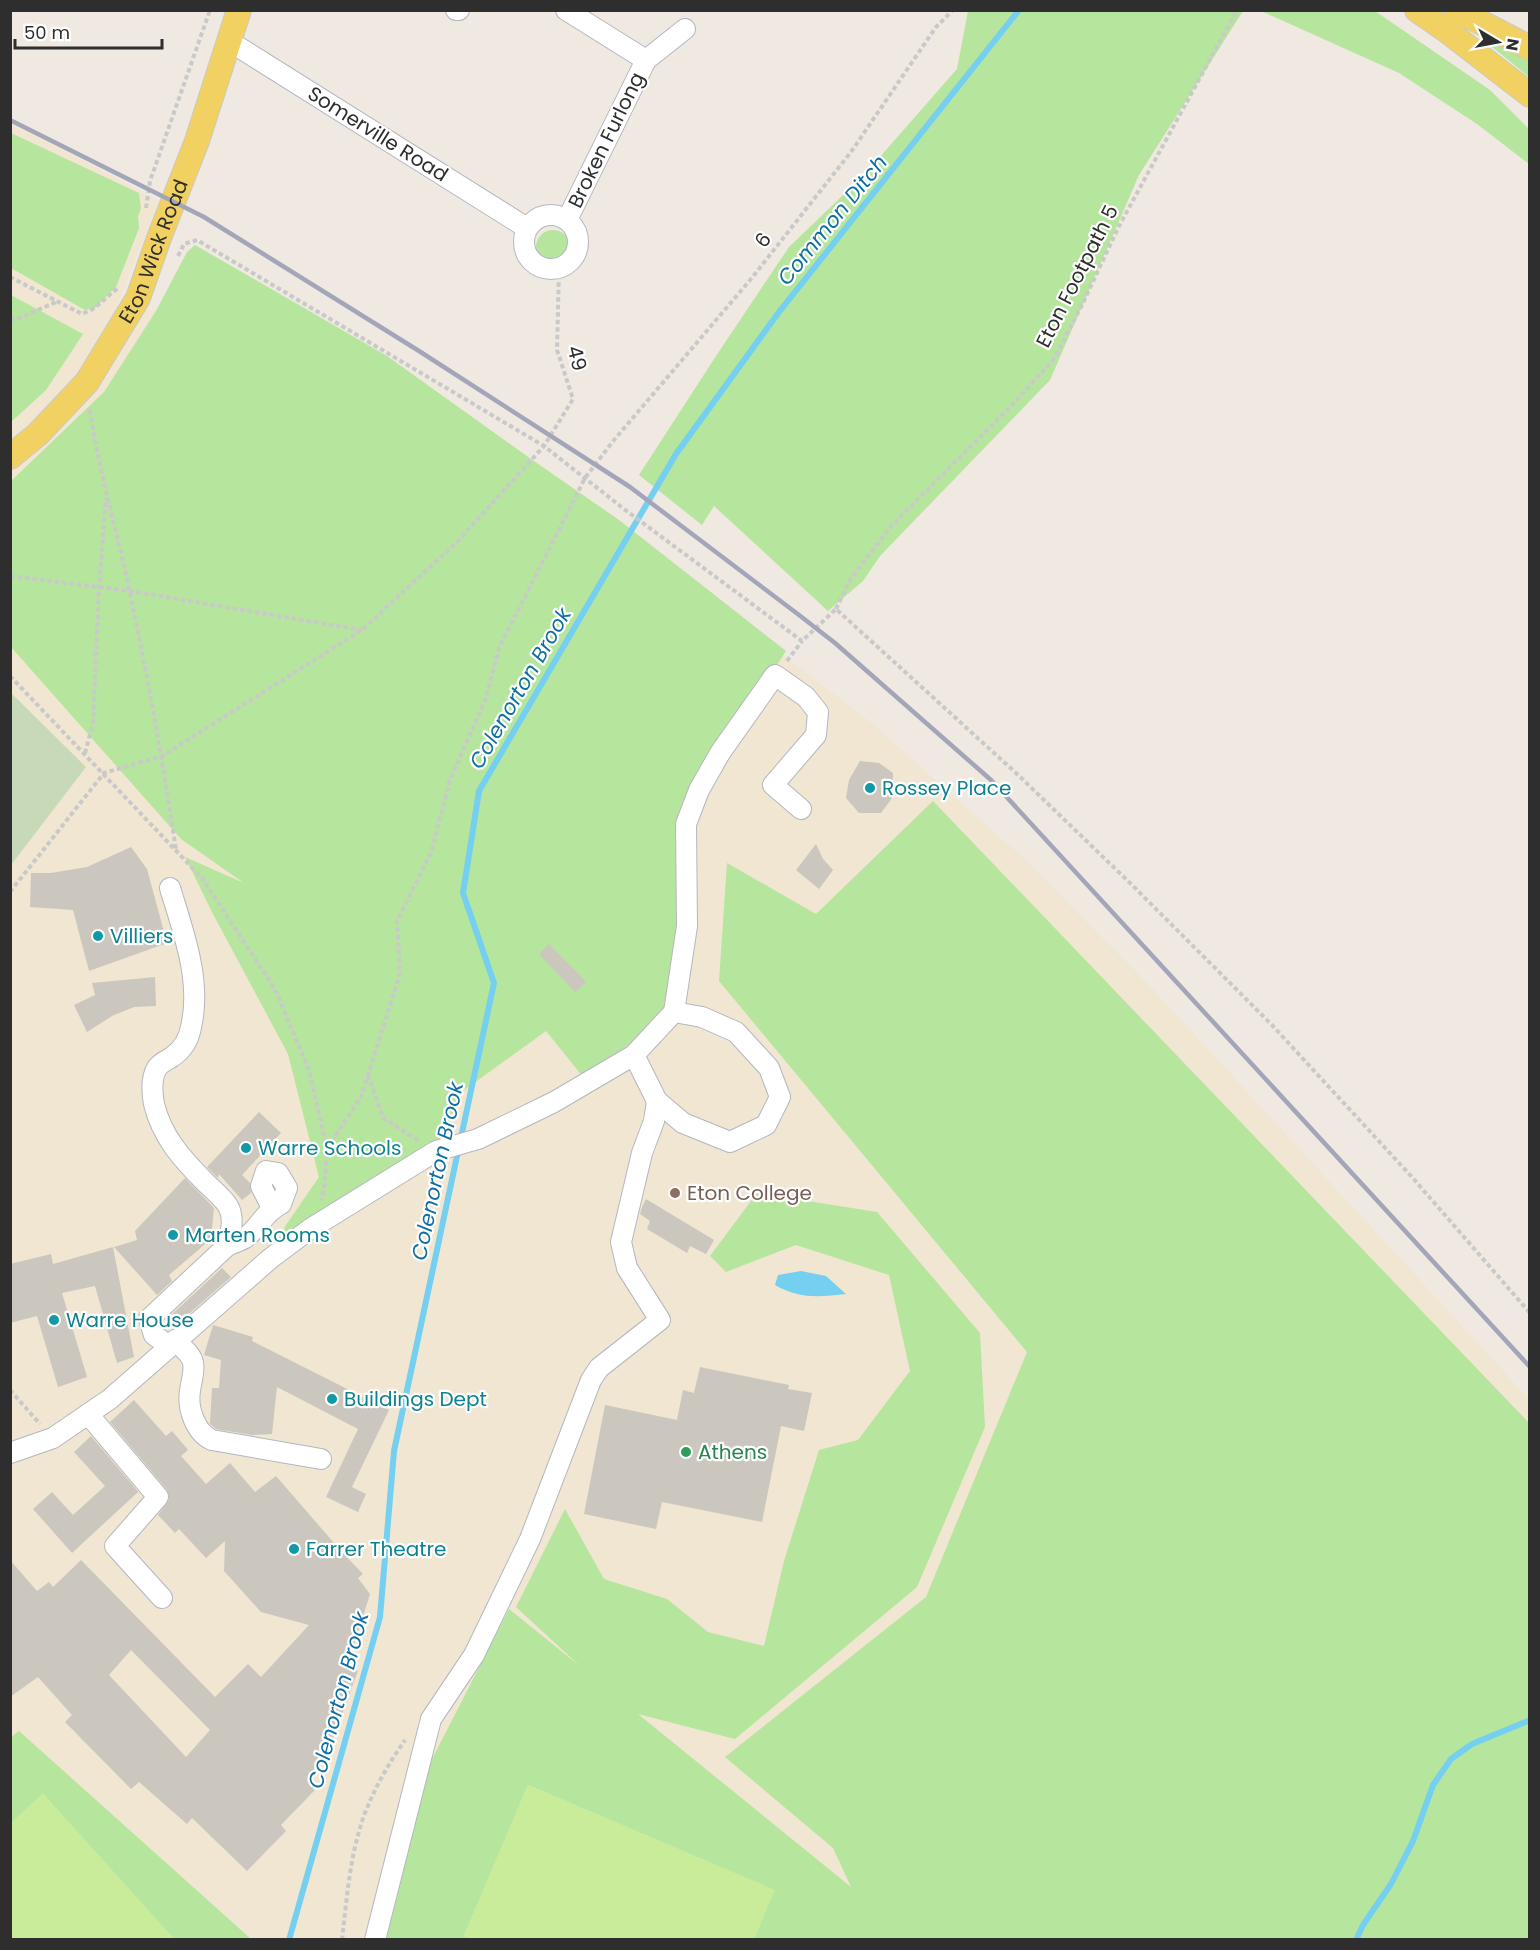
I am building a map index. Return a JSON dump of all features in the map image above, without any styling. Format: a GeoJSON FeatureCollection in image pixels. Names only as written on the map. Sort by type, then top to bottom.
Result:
{"type":"FeatureCollection","features":[{"type":"Feature","properties":{"kind":"main road","name":"Eton Wick Road"},"geometry":{"type":"LineString","coordinates":[[10,457],[38,434],[87,382],[128,293],[159,238],[197,141],[239,10]]}},
{"type":"Feature","properties":{"kind":"main road"},"geometry":{"type":"LineString","coordinates":[[1417,10],[1530,95]]}},
{"type":"Feature","properties":{"kind":"main road"},"geometry":{"type":"LineString","coordinates":[[1457,10],[1530,48]]}},
{"type":"Feature","properties":{"kind":"street","name":"Broken Furlong"},"geometry":{"type":"LineString","coordinates":[[566,10],[646,60]]}},
{"type":"Feature","properties":{"kind":"street","name":"Broken Furlong"},"geometry":{"type":"LineString","coordinates":[[567,220],[646,60],[685,29]]}},
{"type":"Feature","properties":{"kind":"street","name":"Somerville Road"},"geometry":{"type":"LineString","coordinates":[[229,41],[527,228]]}},
{"type":"Feature","properties":{"kind":"street"},"geometry":{"type":"LineString","coordinates":[[547,215],[559,216],[567,220],[577,232],[579,245],[574,258],[559,269],[544,269],[537,266],[530,260],[524,248],[523,240],[527,228],[540,217],[547,215]]}},
{"type":"Feature","properties":{"kind":"street"},"geometry":{"type":"LineString","coordinates":[[10,1453],[53,1438],[110,1399],[272,1258],[310,1229],[436,1151],[478,1139],[554,1102],[634,1055],[674,1012],[687,926],[686,824],[699,790],[720,753],[775,675],[806,697],[818,711],[816,735],[773,785],[801,809]]}},
{"type":"Feature","properties":{"kind":"street"},"geometry":{"type":"LineString","coordinates":[[170,888],[191,969],[194,1003],[188,1038],[174,1055],[157,1067],[153,1081],[154,1101],[160,1126],[183,1160],[229,1207],[232,1231],[227,1246]]}},
{"type":"Feature","properties":{"kind":"street"},"geometry":{"type":"LineString","coordinates":[[634,1055],[657,1101],[682,1123],[730,1142],[766,1125],[780,1097],[769,1068],[736,1032],[702,1017],[674,1012]]}},
{"type":"Feature","properties":{"kind":"street"},"geometry":{"type":"LineString","coordinates":[[375,1940],[431,1719],[474,1655],[530,1539],[591,1380],[599,1368],[660,1320],[627,1268],[621,1242],[642,1152],[654,1121],[657,1101]]}},
{"type":"Feature","properties":{"kind":"street"},"geometry":{"type":"LineString","coordinates":[[272,1208],[245,1238],[227,1246],[149,1319],[154,1335],[172,1343],[192,1358],[194,1371],[189,1393],[190,1410],[204,1436],[212,1440],[321,1459]]}},
{"type":"Feature","properties":{"kind":"street"},"geometry":{"type":"LineString","coordinates":[[88,1414],[158,1497],[115,1546],[162,1598]]}},
{"type":"Feature","properties":{"kind":"path"},"geometry":{"type":"LineString","coordinates":[[146,212],[150,181],[210,10]]}},
{"type":"Feature","properties":{"kind":"path","name":"6"},"geometry":{"type":"LineString","coordinates":[[327,1148],[361,1097],[400,974],[397,921],[431,853],[450,780],[486,698],[499,648],[585,478],[751,279],[837,170],[936,27],[953,10]]}},
{"type":"Feature","properties":{"kind":"path","name":"Eton Footpath 5"},"geometry":{"type":"LineString","coordinates":[[836,609],[850,580],[892,525],[1014,403],[1054,358],[1119,226],[1237,10]]}},
{"type":"Feature","properties":{"kind":"path"},"geometry":{"type":"LineString","coordinates":[[175,261],[184,244],[197,240],[544,446],[627,512],[802,641],[836,609],[1025,782],[1261,1014],[1411,1176],[1530,1313]]}},
{"type":"Feature","properties":{"kind":"path","name":"49"},"geometry":{"type":"LineString","coordinates":[[104,773],[162,756],[362,630],[457,542],[544,446],[573,399],[557,350],[559,269]]}},
{"type":"Feature","properties":{"kind":"path"},"geometry":{"type":"LineString","coordinates":[[10,277],[81,314],[128,293],[122,279]]}},
{"type":"Feature","properties":{"kind":"path"},"geometry":{"type":"LineString","coordinates":[[10,319],[15,320],[56,302]]}},
{"type":"Feature","properties":{"kind":"path"},"geometry":{"type":"LineString","coordinates":[[88,399],[95,446],[130,591],[162,756],[176,850]]}},
{"type":"Feature","properties":{"kind":"path"},"geometry":{"type":"LineString","coordinates":[[85,753],[93,723],[106,494]]}},
{"type":"Feature","properties":{"kind":"path"},"geometry":{"type":"LineString","coordinates":[[10,576],[130,591],[362,630]]}},
{"type":"Feature","properties":{"kind":"path"},"geometry":{"type":"LineString","coordinates":[[10,676],[202,879],[275,989],[309,1070],[327,1148],[324,1191],[310,1229]]}},
{"type":"Feature","properties":{"kind":"path"},"geometry":{"type":"LineString","coordinates":[[10,892],[104,773]]}},
{"type":"Feature","properties":{"kind":"path"},"geometry":{"type":"LineString","coordinates":[[368,1074],[383,1118],[436,1151]]}},
{"type":"Feature","properties":{"kind":"path"},"geometry":{"type":"LineString","coordinates":[[10,1390],[53,1438]]}},
{"type":"Feature","properties":{"kind":"path"},"geometry":{"type":"LineString","coordinates":[[342,1940],[348,1892]]}},
{"type":"Feature","properties":{"kind":"shaded area","name":"Eton College"},"geometry":{"type":"Polygon","coordinates":[[[10,121],[159,201],[117,305],[156,311],[195,245],[387,356],[619,520],[786,651],[783,655],[868,720],[1021,856],[1151,987],[1529,1399],[1529,1939],[11,1939],[10,121]]]}},
{"type":"Feature","properties":{"kind":"green space"},"geometry":{"type":"Polygon","coordinates":[[[968,11],[1243,11],[1139,175],[1050,380],[880,556],[863,581],[828,611],[714,506],[702,525],[639,475],[789,247],[865,174],[957,69],[968,11]]]}},
{"type":"Feature","properties":{"kind":"green space"},"geometry":{"type":"Polygon","coordinates":[[[1261,11],[1375,11],[1490,90],[1529,129],[1529,164],[1477,124],[1399,73],[1261,11]]]}},
{"type":"Feature","properties":{"kind":"green space"},"geometry":{"type":"Polygon","coordinates":[[[1469,28],[1529,58],[1529,77],[1469,28]]]}},
{"type":"Feature","properties":{"kind":"green space"},"geometry":{"type":"Polygon","coordinates":[[[11,133],[139,193],[141,208],[138,216],[139,228],[116,287],[95,308],[85,310],[11,268],[11,133]]]}},
{"type":"Feature","properties":{"kind":"green space"},"geometry":{"type":"Polygon","coordinates":[[[553,230],[565,235],[570,247],[565,259],[553,264],[541,259],[536,247],[541,235],[553,230]]]}},
{"type":"Feature","properties":{"kind":"green space"},"geometry":{"type":"Polygon","coordinates":[[[195,245],[387,356],[619,520],[786,651],[747,711],[686,818],[683,900],[668,1003],[640,1036],[584,1078],[546,1031],[460,1093],[444,1140],[287,1237],[284,1228],[319,1177],[288,1054],[185,857],[244,883],[181,839],[11,647],[10,482],[104,392],[156,311],[187,252],[195,245]]]}},
{"type":"Feature","properties":{"kind":"green space"},"geometry":{"type":"Polygon","coordinates":[[[11,295],[83,334],[46,390],[11,422],[11,295]]]}},
{"type":"Feature","properties":{"kind":"green space"},"geometry":{"type":"Polygon","coordinates":[[[10,694],[86,767],[11,865],[10,694]]]}},
{"type":"Feature","properties":{"kind":"green space"},"geometry":{"type":"Polygon","coordinates":[[[933,801],[1529,1423],[1529,1939],[754,1939],[774,1890],[528,1785],[464,1936],[471,1939],[384,1940],[428,1767],[509,1609],[581,1667],[516,1607],[565,1509],[604,1579],[667,1599],[708,1632],[764,1646],[784,1561],[819,1450],[858,1440],[910,1371],[889,1275],[796,1245],[726,1272],[710,1256],[757,1193],[877,1212],[980,1333],[985,1427],[917,1587],[735,1739],[638,1714],[851,1887],[833,1848],[725,1757],[926,1597],[1027,1352],[719,981],[727,863],[816,914],[933,801]]]}},
{"type":"Feature","properties":{"kind":"green space"},"geometry":{"type":"Polygon","coordinates":[[[19,1731],[251,1939],[174,1939],[43,1794],[11,1823],[11,1737],[19,1731]]]}},
{"type":"Feature","properties":{"kind":"green space"},"geometry":{"type":"Polygon","coordinates":[[[528,1785],[775,1890],[754,1939],[471,1940],[464,1936],[528,1785]]]}},
{"type":"Feature","properties":{"kind":"green space"},"geometry":{"type":"Polygon","coordinates":[[[43,1793],[174,1939],[11,1939],[11,1823],[43,1793]]]}},
{"type":"Feature","properties":{"kind":"water"},"geometry":{"type":"Polygon","coordinates":[[[801,1271],[826,1276],[846,1294],[801,1295],[775,1285],[778,1275],[801,1271]]]}},
{"type":"Feature","properties":{"kind":"building","name":"Rossey Place"},"geometry":{"type":"Polygon","coordinates":[[[860,761],[879,763],[893,773],[893,797],[881,813],[859,813],[846,798],[849,780],[860,761]]]}},
{"type":"Feature","properties":{"kind":"building"},"geometry":{"type":"Polygon","coordinates":[[[816,844],[823,859],[833,870],[819,889],[796,870],[816,844]]]}},
{"type":"Feature","properties":{"kind":"building","name":"Villiers"},"geometry":{"type":"Polygon","coordinates":[[[131,847],[147,869],[167,943],[89,971],[73,910],[30,907],[31,873],[51,873],[87,867],[131,847]]]}},
{"type":"Feature","properties":{"kind":"building"},"geometry":{"type":"Polygon","coordinates":[[[549,944],[586,982],[575,992],[539,954],[549,944]]]}},
{"type":"Feature","properties":{"kind":"building"},"geometry":{"type":"Polygon","coordinates":[[[155,977],[156,1006],[134,1007],[112,1016],[87,1032],[74,1005],[95,995],[92,983],[155,977]]]}},
{"type":"Feature","properties":{"kind":"building","name":"Warre Schools"},"geometry":{"type":"Polygon","coordinates":[[[259,1112],[281,1133],[242,1175],[250,1183],[251,1193],[242,1200],[219,1174],[218,1178],[207,1167],[259,1112]]]}},
{"type":"Feature","properties":{"kind":"building","name":"Marten Rooms"},"geometry":{"type":"Polygon","coordinates":[[[185,1178],[214,1208],[211,1239],[169,1275],[172,1281],[157,1295],[114,1247],[137,1240],[135,1231],[185,1178]]]}},
{"type":"Feature","properties":{"kind":"building"},"geometry":{"type":"Polygon","coordinates":[[[646,1199],[714,1240],[706,1254],[690,1246],[687,1253],[647,1229],[650,1221],[640,1214],[646,1199]]]}},
{"type":"Feature","properties":{"kind":"building","name":"Warre House"},"geometry":{"type":"Polygon","coordinates":[[[113,1247],[134,1357],[117,1363],[95,1286],[62,1293],[87,1377],[58,1387],[37,1316],[10,1323],[10,1264],[51,1254],[53,1264],[113,1247]]]}},
{"type":"Feature","properties":{"kind":"building"},"geometry":{"type":"Polygon","coordinates":[[[222,1268],[231,1277],[176,1325],[169,1317],[222,1268]]]}},
{"type":"Feature","properties":{"kind":"building"},"geometry":{"type":"Polygon","coordinates":[[[213,1325],[253,1337],[252,1341],[389,1410],[352,1487],[366,1494],[358,1512],[326,1497],[358,1429],[277,1387],[272,1434],[252,1435],[216,1429],[210,1424],[212,1388],[219,1388],[221,1360],[204,1355],[213,1325]]]}},
{"type":"Feature","properties":{"kind":"building","name":"Athens"},"geometry":{"type":"Polygon","coordinates":[[[700,1367],[789,1385],[788,1389],[812,1393],[804,1431],[781,1426],[762,1522],[662,1502],[656,1529],[584,1514],[605,1405],[677,1420],[683,1390],[694,1393],[700,1367]]]}},
{"type":"Feature","properties":{"kind":"building"},"geometry":{"type":"Polygon","coordinates":[[[134,1400],[166,1436],[172,1431],[188,1450],[181,1456],[206,1484],[230,1463],[255,1492],[276,1476],[363,1574],[358,1578],[370,1594],[347,1667],[358,1671],[332,1741],[326,1739],[311,1776],[314,1791],[281,1825],[286,1831],[247,1871],[192,1818],[187,1824],[139,1782],[131,1789],[65,1722],[72,1715],[38,1677],[10,1697],[10,1560],[37,1591],[49,1582],[53,1587],[81,1560],[215,1697],[248,1664],[261,1677],[309,1625],[261,1612],[224,1571],[225,1541],[206,1558],[179,1529],[175,1533],[158,1515],[169,1500],[167,1490],[110,1422],[134,1400]],[[131,1650],[109,1675],[186,1757],[210,1730],[131,1650]]]}},
{"type":"Feature","properties":{"kind":"building"},"geometry":{"type":"Polygon","coordinates":[[[91,1436],[141,1495],[138,1492],[72,1553],[33,1509],[52,1492],[73,1515],[105,1486],[74,1452],[91,1436]]]}},
{"type":"Feature","properties":{"kind":"waterway","name":"Colenorton Brook"},"geometry":{"type":"LineString","coordinates":[[289,1940],[380,1617],[394,1451],[494,983],[463,893],[479,791],[676,454],[779,312],[1019,10]]}},
{"type":"Feature","properties":{"kind":"waterway"},"geometry":{"type":"LineString","coordinates":[[1356,1940],[1363,1925],[1391,1884],[1413,1841],[1433,1785],[1451,1759],[1472,1744],[1530,1720]]}},
{"type":"Feature","properties":{"kind":"railway"},"geometry":{"type":"LineString","coordinates":[[10,120],[204,217],[419,351],[630,487],[835,643],[991,780],[1530,1367]]}},
{"type":"Feature","properties":{"kind":"place","name":"Rossey Place"},"geometry":{"type":"Point","coordinates":[870,788]}},
{"type":"Feature","properties":{"kind":"place","name":"Villiers"},"geometry":{"type":"Point","coordinates":[98,936]}},
{"type":"Feature","properties":{"kind":"place","name":"Warre Schools"},"geometry":{"type":"Point","coordinates":[246,1148]}},
{"type":"Feature","properties":{"kind":"place","name":"Eton College"},"geometry":{"type":"Point","coordinates":[675,1193]}},
{"type":"Feature","properties":{"kind":"place","name":"Marten Rooms"},"geometry":{"type":"Point","coordinates":[173,1235]}},
{"type":"Feature","properties":{"kind":"place","name":"Warre House"},"geometry":{"type":"Point","coordinates":[54,1320]}},
{"type":"Feature","properties":{"kind":"place","name":"Buildings Dept"},"geometry":{"type":"Point","coordinates":[332,1399]}},
{"type":"Feature","properties":{"kind":"place","name":"Athens"},"geometry":{"type":"Point","coordinates":[686,1452]}},
{"type":"Feature","properties":{"kind":"place","name":"Farrer Theatre"},"geometry":{"type":"Point","coordinates":[294,1549]}},
{"type":"Feature","properties":{"kind":"water label","name":"Common Ditch"},"geometry":{"type":"Point","coordinates":[832,220]}}]}
